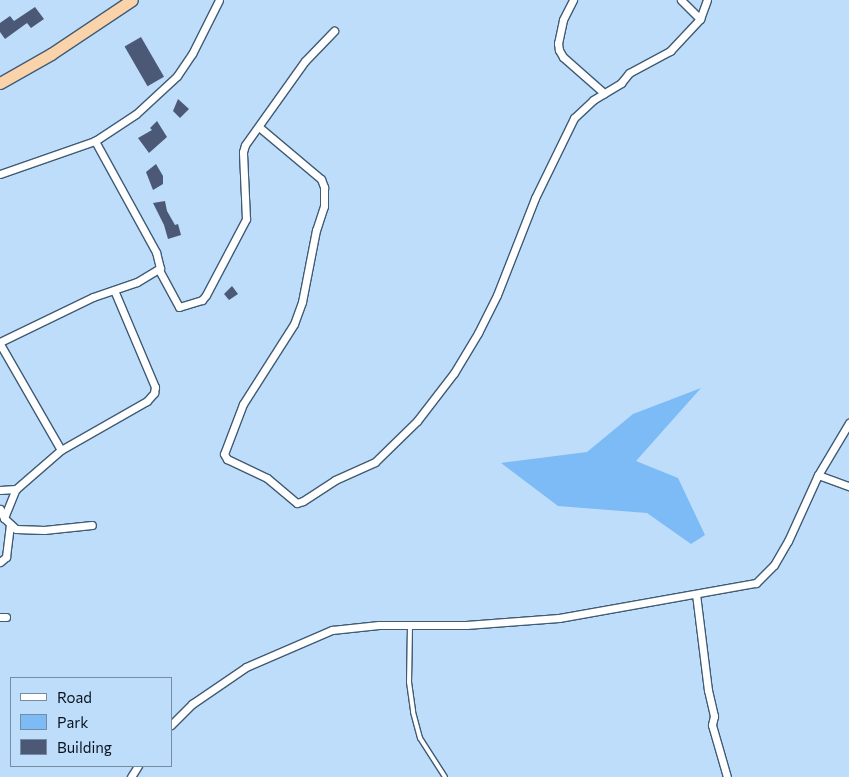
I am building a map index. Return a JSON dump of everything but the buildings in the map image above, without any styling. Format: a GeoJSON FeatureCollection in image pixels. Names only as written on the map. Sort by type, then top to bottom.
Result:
{"type":"FeatureCollection","features":[{"type":"Feature","properties":{"kind":"highway"},"geometry":{"type":"LineString","coordinates":[[0,82],[52,54],[132,0]]}},
{"type":"Feature","properties":{"kind":"street"},"geometry":{"type":"LineString","coordinates":[[0,174],[95,142],[136,114],[177,76],[192,54],[220,0]]}},
{"type":"Feature","properties":{"kind":"street"},"geometry":{"type":"LineString","coordinates":[[573,0],[563,20],[558,43],[559,50],[563,57],[604,93]]}},
{"type":"Feature","properties":{"kind":"street"},"geometry":{"type":"LineString","coordinates":[[681,0],[700,19]]}},
{"type":"Feature","properties":{"kind":"street"},"geometry":{"type":"LineString","coordinates":[[259,127],[321,179],[324,206],[316,230],[302,302],[294,324],[244,404],[224,454],[227,459],[267,478],[297,503],[335,480],[379,459],[412,427],[454,373],[478,333],[497,295],[535,198],[562,138],[574,118],[604,93],[621,82],[629,73],[668,53],[700,19],[707,0]]}},
{"type":"Feature","properties":{"kind":"street"},"geometry":{"type":"LineString","coordinates":[[159,270],[179,307],[202,300],[206,295],[245,226],[247,212],[244,148],[304,61],[334,31]]}},
{"type":"Feature","properties":{"kind":"street"},"geometry":{"type":"LineString","coordinates":[[60,450],[0,343],[93,297],[137,282],[159,270],[161,264],[95,142]]}},
{"type":"Feature","properties":{"kind":"street"},"geometry":{"type":"LineString","coordinates":[[4,518],[16,489],[60,450],[147,401],[154,392],[155,387],[114,290]]}},
{"type":"Feature","properties":{"kind":"street"},"geometry":{"type":"LineString","coordinates":[[172,723],[192,704],[227,678],[306,639],[332,630],[348,627],[466,625],[559,618],[756,583],[765,576],[788,541],[818,475],[849,423]]}},
{"type":"Feature","properties":{"kind":"street"},"geometry":{"type":"LineString","coordinates":[[818,475],[849,486]]}},
{"type":"Feature","properties":{"kind":"street"},"geometry":{"type":"LineString","coordinates":[[0,490],[16,489]]}},
{"type":"Feature","properties":{"kind":"street"},"geometry":{"type":"LineString","coordinates":[[0,509],[4,518],[16,529],[27,531],[92,526]]}},
{"type":"Feature","properties":{"kind":"street"},"geometry":{"type":"LineString","coordinates":[[0,562],[6,557],[10,524]]}},
{"type":"Feature","properties":{"kind":"street"},"geometry":{"type":"LineString","coordinates":[[696,594],[708,690],[714,716],[712,725],[727,777]]}},
{"type":"Feature","properties":{"kind":"lane"},"geometry":{"type":"LineString","coordinates":[[410,626],[409,682],[413,712],[420,738],[445,777]]}},
{"type":"Feature","properties":{"kind":"green space"},"geometry":{"type":"Polygon","coordinates":[[[701,388],[636,461],[678,478],[705,535],[691,544],[647,513],[558,506],[501,463],[587,452],[633,414],[701,388]]]}}]}
